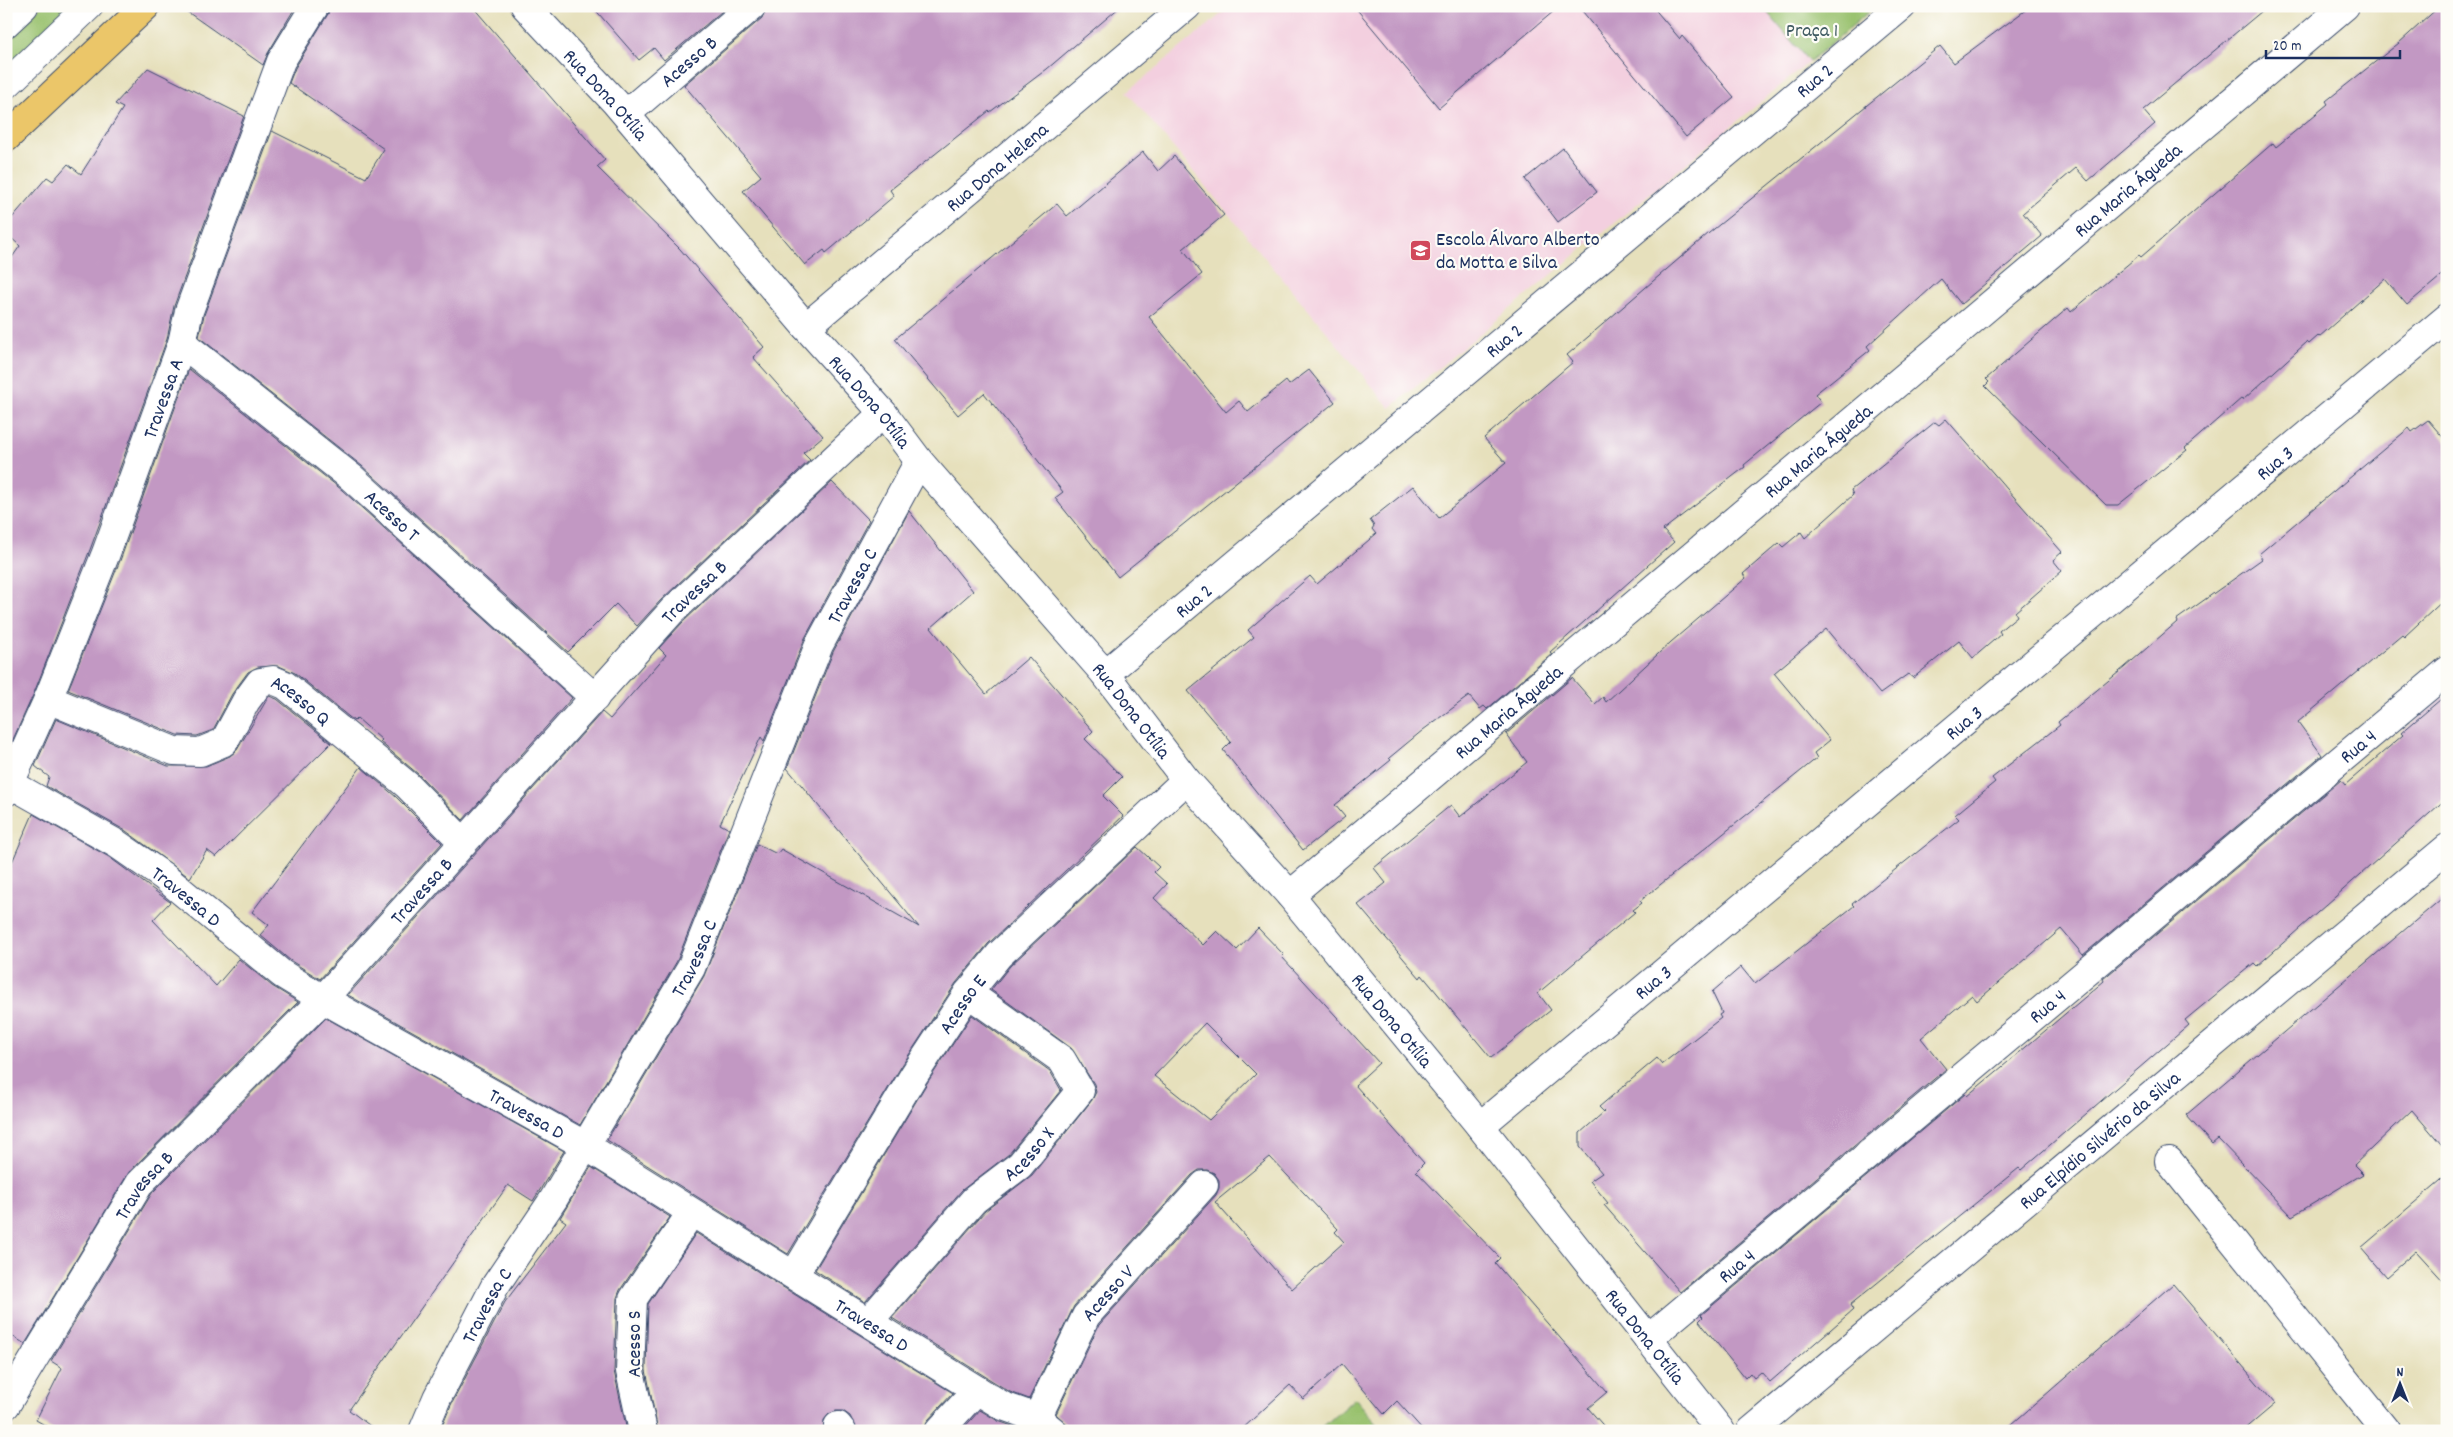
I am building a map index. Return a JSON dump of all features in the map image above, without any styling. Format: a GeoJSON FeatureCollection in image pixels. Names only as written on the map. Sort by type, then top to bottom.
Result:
{"type":"FeatureCollection","features":[{"type":"Feature","properties":{"kind":"main road"},"geometry":{"type":"LineString","coordinates":[[6,138],[146,6]]}},
{"type":"Feature","properties":{"kind":"street"},"geometry":{"type":"LineString","coordinates":[[6,23],[24,6]]}},
{"type":"Feature","properties":{"kind":"street"},"geometry":{"type":"LineString","coordinates":[[6,85],[89,6]]}},
{"type":"Feature","properties":{"kind":"street","name":"Travessa A"},"geometry":{"type":"LineString","coordinates":[[8,787],[48,699],[106,553],[182,343],[193,302],[281,61],[315,6]]}},
{"type":"Feature","properties":{"kind":"street","name":"Rua Dona Otília"},"geometry":{"type":"LineString","coordinates":[[524,6],[626,114],[806,327],[884,413],[919,461],[1105,674],[1186,780],[1290,895],[1480,1126],[1721,1431]]}},
{"type":"Feature","properties":{"kind":"street","name":"Acesso B"},"geometry":{"type":"LineString","coordinates":[[626,114],[752,6]]}},
{"type":"Feature","properties":{"kind":"street","name":"Rua Dona Helena"},"geometry":{"type":"LineString","coordinates":[[806,327],[1187,6]]}},
{"type":"Feature","properties":{"kind":"street","name":"Rua 2"},"geometry":{"type":"LineString","coordinates":[[1105,674],[1902,6]]}},
{"type":"Feature","properties":{"kind":"street","name":"Rua Maria Águeda"},"geometry":{"type":"LineString","coordinates":[[1290,895],[2345,6]]}},
{"type":"Feature","properties":{"kind":"street","name":"Rua 3"},"geometry":{"type":"LineString","coordinates":[[1480,1126],[2447,318]]}},
{"type":"Feature","properties":{"kind":"street","name":"Acesso T"},"geometry":{"type":"LineString","coordinates":[[182,343],[352,478],[595,698]]}},
{"type":"Feature","properties":{"kind":"street","name":"Travessa B"},"geometry":{"type":"LineString","coordinates":[[6,1405],[140,1183],[323,999],[672,611],[884,413]]}},
{"type":"Feature","properties":{"kind":"street","name":"Travessa C"},"geometry":{"type":"LineString","coordinates":[[424,1431],[437,1398],[495,1286],[553,1200],[690,968],[819,646],[919,461]]}},
{"type":"Feature","properties":{"kind":"street","name":"Rua 4"},"geometry":{"type":"LineString","coordinates":[[1648,1339],[2447,671]]}},
{"type":"Feature","properties":{"kind":"street","name":"Acesso Q"},"geometry":{"type":"LineString","coordinates":[[48,699],[174,751],[200,752],[224,742],[246,701],[260,682],[273,680],[285,685],[340,728],[407,785],[464,842]]}},
{"type":"Feature","properties":{"kind":"street","name":"Acesso E"},"geometry":{"type":"LineString","coordinates":[[794,1275],[914,1075],[968,993],[999,955],[1186,780]]}},
{"type":"Feature","properties":{"kind":"street","name":"Travessa D"},"geometry":{"type":"LineString","coordinates":[[8,787],[117,844],[163,876],[282,974],[323,999],[586,1146],[690,1213],[869,1321],[1003,1406],[1045,1424]]}},
{"type":"Feature","properties":{"kind":"street","name":"Rua Elpídio Silvério da Silva"},"geometry":{"type":"LineString","coordinates":[[1751,1431],[2447,848]]}},
{"type":"Feature","properties":{"kind":"street","name":"Acesso X"},"geometry":{"type":"LineString","coordinates":[[869,1321],[974,1200],[1020,1165],[1080,1091],[1062,1060],[968,993]]}},
{"type":"Feature","properties":{"kind":"street"},"geometry":{"type":"LineString","coordinates":[[2169,1161],[2386,1431]]}},
{"type":"Feature","properties":{"kind":"street","name":"Acesso V"},"geometry":{"type":"LineString","coordinates":[[1045,1424],[1086,1316],[1204,1185]]}},
{"type":"Feature","properties":{"kind":"street","name":"Acesso S"},"geometry":{"type":"LineString","coordinates":[[644,1431],[630,1371],[633,1299],[690,1213]]}},
{"type":"Feature","properties":{"kind":"street"},"geometry":{"type":"LineString","coordinates":[[939,1431],[977,1390]]}},
{"type":"Feature","properties":{"kind":"shaded area","name":"Escola Álvaro Alberto da Motta e Silva"},"geometry":{"type":"Polygon","coordinates":[[[1231,6],[1762,6],[1809,62],[1390,408],[1127,92],[1231,6]]]}},
{"type":"Feature","properties":{"kind":"green space"},"geometry":{"type":"Polygon","coordinates":[[[41,6],[72,6],[6,69],[6,39],[41,6]]]}},
{"type":"Feature","properties":{"kind":"green space","name":"Praça 1"},"geometry":{"type":"Polygon","coordinates":[[[1762,6],[1876,6],[1809,62],[1762,6]]]}},
{"type":"Feature","properties":{"kind":"green space"},"geometry":{"type":"Polygon","coordinates":[[[1355,1398],[1383,1431],[1318,1431],[1355,1398]]]}},
{"type":"Feature","properties":{"kind":"building"},"geometry":{"type":"Polygon","coordinates":[[[179,6],[296,6],[263,65],[179,6]]]}},
{"type":"Feature","properties":{"kind":"building"},"geometry":{"type":"Polygon","coordinates":[[[331,6],[472,6],[605,160],[597,167],[680,249],[764,347],[753,357],[823,436],[803,453],[810,460],[661,600],[637,626],[616,604],[568,652],[362,466],[199,337],[204,315],[272,131],[366,178],[384,149],[289,83],[295,68],[331,6]]]}},
{"type":"Feature","properties":{"kind":"building"},"geometry":{"type":"Polygon","coordinates":[[[592,6],[728,6],[664,60],[654,48],[639,60],[592,6]]]}},
{"type":"Feature","properties":{"kind":"building"},"geometry":{"type":"Polygon","coordinates":[[[767,6],[1121,6],[1047,69],[989,111],[890,190],[894,196],[826,253],[824,250],[805,265],[743,191],[761,176],[684,85],[762,18],[767,6]]]}},
{"type":"Feature","properties":{"kind":"building"},"geometry":{"type":"Polygon","coordinates":[[[1354,6],[1560,6],[1439,108],[1354,6]]]}},
{"type":"Feature","properties":{"kind":"building"},"geometry":{"type":"Polygon","coordinates":[[[1578,6],[1652,6],[1680,39],[1682,36],[1734,97],[1686,137],[1578,6]]]}},
{"type":"Feature","properties":{"kind":"building"},"geometry":{"type":"Polygon","coordinates":[[[2031,6],[2268,6],[2143,110],[2155,124],[2088,181],[2076,168],[2023,213],[2042,236],[1961,304],[1941,279],[1867,346],[1870,350],[1815,394],[1821,402],[1744,465],[1745,467],[1663,530],[1674,542],[1550,652],[1552,654],[1487,709],[1484,706],[1480,709],[1469,696],[1423,730],[1389,758],[1391,760],[1335,805],[1345,817],[1303,850],[1223,750],[1231,742],[1188,691],[1254,637],[1248,630],[1310,576],[1317,584],[1376,534],[1372,529],[1374,526],[1370,520],[1413,486],[1439,518],[1506,463],[1484,438],[1573,362],[1567,355],[1709,233],[1940,46],[1954,63],[2031,6]]]}},
{"type":"Feature","properties":{"kind":"building"},"geometry":{"type":"Polygon","coordinates":[[[2440,6],[2447,6],[2447,271],[2407,305],[2385,279],[2319,337],[2309,344],[2307,342],[2243,400],[2242,398],[2185,448],[2187,450],[2118,505],[2106,505],[1985,386],[1989,382],[1986,379],[2068,308],[2071,312],[2139,255],[2141,257],[2273,143],[2276,147],[2328,104],[2326,101],[2399,43],[2440,6]]]}},
{"type":"Feature","properties":{"kind":"building"},"geometry":{"type":"Polygon","coordinates":[[[148,68],[244,116],[174,306],[167,339],[91,547],[34,693],[10,746],[6,743],[6,266],[20,246],[6,233],[6,225],[47,177],[53,181],[68,164],[81,174],[123,108],[115,104],[148,68]]]}},
{"type":"Feature","properties":{"kind":"building"},"geometry":{"type":"Polygon","coordinates":[[[1563,148],[1597,192],[1558,222],[1525,179],[1563,148]]]}},
{"type":"Feature","properties":{"kind":"building"},"geometry":{"type":"Polygon","coordinates":[[[1143,152],[1158,171],[1174,156],[1224,215],[1183,249],[1202,274],[1149,317],[1226,412],[1239,401],[1248,412],[1286,381],[1289,385],[1309,370],[1335,402],[1118,577],[1055,498],[1063,492],[984,393],[958,415],[895,339],[1057,204],[1067,216],[1143,152]]]}},
{"type":"Feature","properties":{"kind":"building"},"geometry":{"type":"Polygon","coordinates":[[[189,369],[342,490],[572,698],[463,820],[418,774],[380,742],[382,740],[357,718],[354,721],[295,673],[279,666],[258,667],[248,672],[232,694],[213,730],[197,736],[177,735],[68,690],[121,558],[189,369]]]}},
{"type":"Feature","properties":{"kind":"building"},"geometry":{"type":"Polygon","coordinates":[[[1946,419],[2062,552],[2053,560],[2062,571],[2015,612],[2017,616],[1999,631],[2001,634],[1973,658],[1959,641],[1913,678],[1908,674],[1880,694],[1826,629],[1774,673],[1830,740],[1814,753],[1817,758],[1640,901],[1642,903],[1633,910],[1635,912],[1538,993],[1551,1010],[1491,1058],[1422,975],[1420,978],[1358,905],[1386,883],[1374,868],[1451,805],[1460,817],[1527,762],[1506,734],[1572,678],[1595,704],[1603,697],[1606,702],[1671,642],[1746,578],[1743,574],[1779,543],[1783,547],[1801,532],[1805,538],[1853,495],[1851,490],[1935,422],[1939,425],[1946,419]]]}},
{"type":"Feature","properties":{"kind":"building"},"geometry":{"type":"Polygon","coordinates":[[[2428,420],[2447,442],[2447,597],[2404,637],[2402,635],[2298,722],[2322,755],[2083,955],[2061,929],[1977,1001],[1972,995],[1921,1038],[1946,1069],[1680,1292],[1604,1205],[1608,1203],[1590,1181],[1602,1173],[1580,1147],[1580,1133],[1604,1112],[1599,1107],[1657,1058],[1662,1064],[1721,1018],[1719,1015],[1722,1013],[1712,992],[1741,967],[1755,984],[1854,906],[1852,904],[1959,819],[1955,815],[1995,782],[1992,778],[2060,725],[2058,722],[2125,667],[2177,622],[2176,620],[2262,559],[2259,554],[2409,428],[2412,432],[2428,420]]]}},
{"type":"Feature","properties":{"kind":"building"},"geometry":{"type":"Polygon","coordinates":[[[832,482],[869,520],[805,638],[764,741],[761,737],[720,824],[729,829],[677,961],[580,1125],[348,995],[602,712],[610,719],[666,655],[659,648],[683,622],[832,482]]]}},
{"type":"Feature","properties":{"kind":"building"},"geometry":{"type":"Polygon","coordinates":[[[909,511],[973,591],[931,628],[986,694],[1029,657],[1093,731],[1085,739],[1122,777],[1103,796],[1123,816],[988,944],[956,983],[901,1067],[788,1254],[607,1140],[704,976],[757,844],[777,854],[781,849],[919,927],[787,768],[833,652],[909,511]]]}},
{"type":"Feature","properties":{"kind":"building"},"geometry":{"type":"Polygon","coordinates":[[[2447,694],[2447,798],[2257,966],[2254,963],[2185,1020],[2189,1025],[2021,1170],[2019,1168],[1850,1305],[1853,1310],[1770,1382],[1761,1372],[1754,1378],[1750,1373],[1745,1378],[1699,1321],[1703,1317],[1701,1315],[1965,1094],[1967,1096],[2020,1052],[2104,981],[2103,979],[2341,780],[2345,785],[2403,735],[2401,733],[2447,694]]]}},
{"type":"Feature","properties":{"kind":"building"},"geometry":{"type":"Polygon","coordinates":[[[269,696],[277,699],[331,743],[216,857],[207,850],[190,878],[126,831],[46,786],[49,777],[35,766],[56,719],[168,766],[206,766],[230,756],[237,750],[269,696]]]}},
{"type":"Feature","properties":{"kind":"building"},"geometry":{"type":"Polygon","coordinates":[[[361,767],[396,797],[442,843],[320,979],[291,961],[260,935],[269,925],[252,912],[361,767]]]}},
{"type":"Feature","properties":{"kind":"building"},"geometry":{"type":"Polygon","coordinates":[[[33,814],[109,857],[170,902],[153,920],[216,986],[239,959],[272,986],[298,1002],[129,1172],[25,1344],[6,1332],[6,876],[33,814]]]}},
{"type":"Feature","properties":{"kind":"building"},"geometry":{"type":"Polygon","coordinates":[[[1137,847],[1159,867],[1154,872],[1167,884],[1154,898],[1203,945],[1217,931],[1237,950],[1258,928],[1379,1063],[1355,1085],[1424,1163],[1416,1171],[1500,1258],[1495,1263],[1607,1392],[1588,1408],[1608,1431],[1424,1431],[1397,1401],[1384,1414],[1342,1364],[1303,1399],[1290,1385],[1240,1431],[1068,1431],[1067,1425],[1056,1414],[1099,1325],[1216,1195],[1219,1188],[1219,1180],[1214,1173],[1207,1170],[1199,1170],[1192,1175],[1074,1306],[1029,1399],[1010,1392],[892,1318],[985,1211],[1032,1175],[1092,1100],[1096,1092],[1094,1084],[1071,1048],[991,990],[1010,966],[1137,847]],[[1205,1023],[1154,1076],[1209,1120],[1256,1074],[1205,1023]],[[1270,1157],[1215,1202],[1292,1289],[1344,1242],[1335,1232],[1338,1229],[1270,1157]]]}},
{"type":"Feature","properties":{"kind":"building"},"geometry":{"type":"Polygon","coordinates":[[[2447,894],[2447,1151],[2412,1110],[2354,1165],[2363,1174],[2292,1216],[2218,1139],[2212,1144],[2186,1115],[2447,894]]]}},
{"type":"Feature","properties":{"kind":"building"},"geometry":{"type":"Polygon","coordinates":[[[972,1015],[1050,1071],[1061,1090],[1009,1154],[962,1190],[865,1302],[815,1270],[927,1083],[972,1015]]]}},
{"type":"Feature","properties":{"kind":"building"},"geometry":{"type":"Polygon","coordinates":[[[326,1018],[564,1151],[533,1201],[508,1185],[349,1410],[377,1431],[55,1431],[36,1420],[62,1368],[51,1361],[152,1193],[326,1018]]]}},
{"type":"Feature","properties":{"kind":"building"},"geometry":{"type":"Polygon","coordinates":[[[591,1167],[670,1217],[620,1290],[617,1298],[614,1371],[627,1431],[440,1431],[451,1405],[505,1302],[566,1222],[560,1218],[591,1167]]]}},
{"type":"Feature","properties":{"kind":"building"},"geometry":{"type":"Polygon","coordinates":[[[2447,1175],[2447,1285],[2416,1251],[2386,1277],[2361,1248],[2447,1175]]]}},
{"type":"Feature","properties":{"kind":"building"},"geometry":{"type":"Polygon","coordinates":[[[696,1233],[953,1393],[928,1420],[924,1431],[857,1431],[850,1416],[843,1411],[836,1411],[829,1414],[824,1420],[824,1431],[658,1431],[646,1370],[648,1304],[696,1233]]]}},
{"type":"Feature","properties":{"kind":"building"},"geometry":{"type":"Polygon","coordinates":[[[2173,1284],[2275,1404],[2243,1431],[2004,1431],[2173,1284]]]}},
{"type":"Feature","properties":{"kind":"building"},"geometry":{"type":"Polygon","coordinates":[[[980,1410],[998,1421],[1026,1431],[961,1431],[980,1410]]]}},
{"type":"Feature","properties":{"kind":"place","name":"Escola Álvaro Alberto da Motta e Silva"},"geometry":{"type":"Point","coordinates":[1420,250]}}]}
